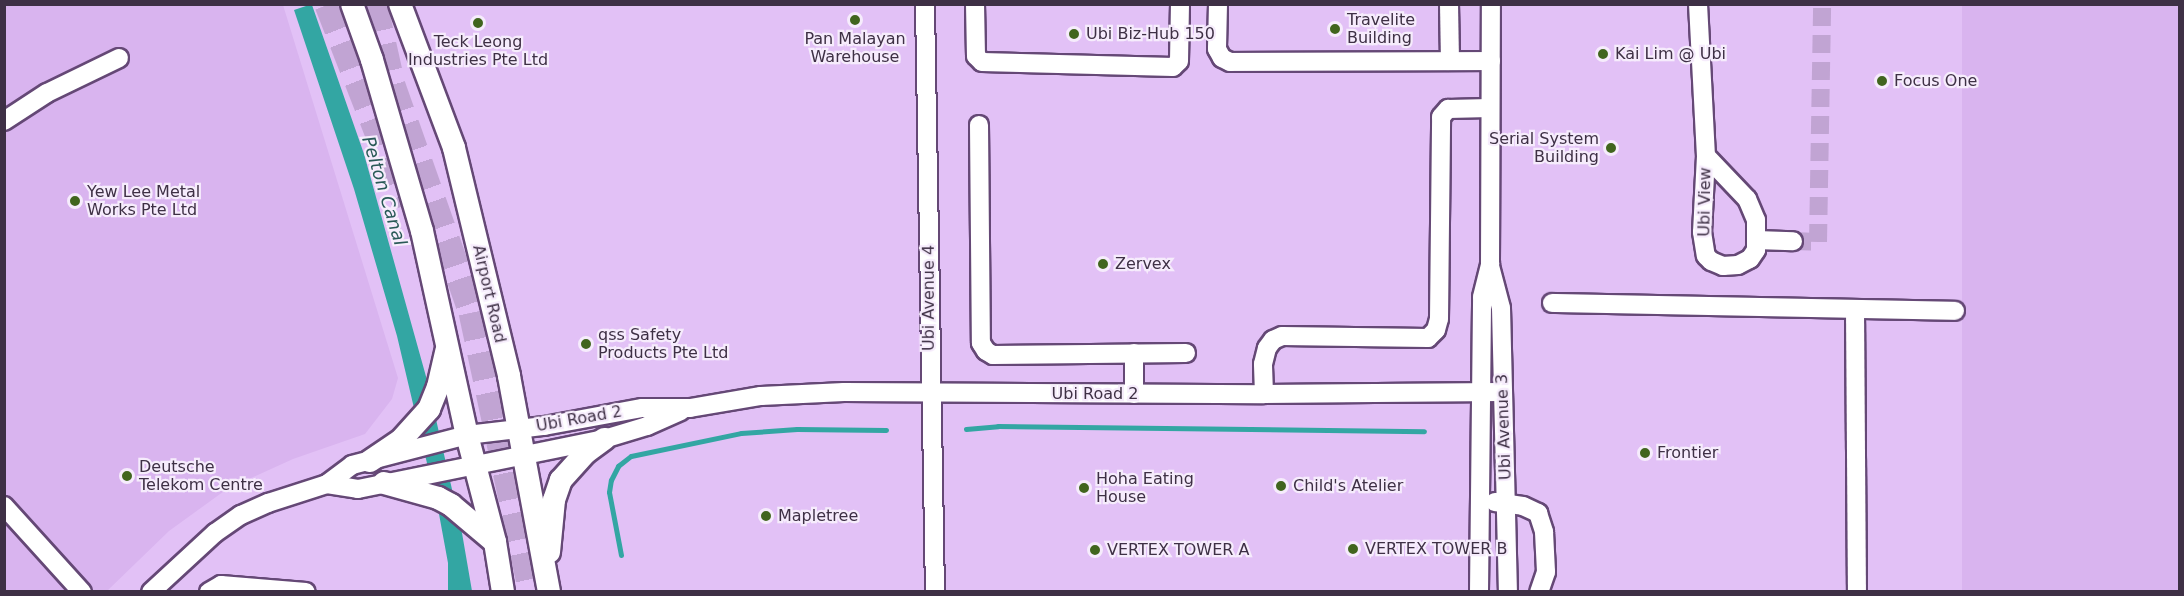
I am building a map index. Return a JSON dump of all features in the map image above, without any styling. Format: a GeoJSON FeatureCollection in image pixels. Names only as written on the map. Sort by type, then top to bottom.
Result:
{"type":"FeatureCollection","features":[{"type":"Feature","properties":{"kind":"main road"},"geometry":{"type":"LineString","coordinates":[[343,4],[372,60]]}},
{"type":"Feature","properties":{"kind":"main road"},"geometry":{"type":"LineString","coordinates":[[352,4],[372,60],[422,231],[467,435],[495,542],[503,591]]}},
{"type":"Feature","properties":{"kind":"main road","name":"Airport Road"},"geometry":{"type":"LineString","coordinates":[[400,4],[454,148],[519,429],[547,584]]}},
{"type":"Feature","properties":{"kind":"main road"},"geometry":{"type":"LineString","coordinates":[[370,461],[401,440],[429,409],[443,367],[447,342]]}},
{"type":"Feature","properties":{"kind":"main road"},"geometry":{"type":"LineString","coordinates":[[547,584],[554,500],[561,480],[585,453],[604,439]]}},
{"type":"Feature","properties":{"kind":"main road"},"geometry":{"type":"LineString","coordinates":[[384,483],[438,498],[451,505],[495,542]]}},
{"type":"Feature","properties":{"kind":"street","name":"Ubi Avenue 4"},"geometry":{"type":"LineString","coordinates":[[925,4],[935,591]]}},
{"type":"Feature","properties":{"kind":"street"},"geometry":{"type":"LineString","coordinates":[[975,4],[976,56],[982,62],[1173,67],[1179,61],[1180,4]]}},
{"type":"Feature","properties":{"kind":"street"},"geometry":{"type":"LineString","coordinates":[[1218,4],[1217,49],[1222,58],[1230,62],[1491,61]]}},
{"type":"Feature","properties":{"kind":"street"},"geometry":{"type":"LineString","coordinates":[[1449,4],[1450,61]]}},
{"type":"Feature","properties":{"kind":"street","name":"Ubi Avenue 3"},"geometry":{"type":"LineString","coordinates":[[1479,591],[1482,502],[1482,297],[1490,264],[1491,4]]}},
{"type":"Feature","properties":{"kind":"street","name":"Ubi View"},"geometry":{"type":"LineString","coordinates":[[1698,4],[1706,156],[1702,232],[1706,256],[1723,266],[1738,265],[1750,259],[1756,250],[1756,220],[1748,199],[1706,156]]}},
{"type":"Feature","properties":{"kind":"street"},"geometry":{"type":"LineString","coordinates":[[4,121],[47,93],[119,58]]}},
{"type":"Feature","properties":{"kind":"street"},"geometry":{"type":"LineString","coordinates":[[1264,394],[1263,364],[1267,348],[1273,340],[1282,336],[1428,338],[1436,330],[1439,319],[1441,117],[1448,109],[1490,108]]}},
{"type":"Feature","properties":{"kind":"street"},"geometry":{"type":"LineString","coordinates":[[979,125],[981,343],[993,354],[1186,353]]}},
{"type":"Feature","properties":{"kind":"street"},"geometry":{"type":"LineString","coordinates":[[1756,240],[1793,241]]}},
{"type":"Feature","properties":{"kind":"street","name":"Ubi Avenue 3"},"geometry":{"type":"LineString","coordinates":[[1490,264],[1501,308],[1508,591]]}},
{"type":"Feature","properties":{"kind":"street"},"geometry":{"type":"LineString","coordinates":[[1552,303],[1955,310]]}},
{"type":"Feature","properties":{"kind":"street"},"geometry":{"type":"LineString","coordinates":[[1855,309],[1857,591]]}},
{"type":"Feature","properties":{"kind":"street"},"geometry":{"type":"LineString","coordinates":[[1134,353],[1134,394]]}},
{"type":"Feature","properties":{"kind":"street","name":"Ubi Road 2"},"geometry":{"type":"LineString","coordinates":[[327,484],[352,465],[467,435],[519,429],[642,408],[690,408],[761,396],[931,391],[1134,394],[1502,392]]}},
{"type":"Feature","properties":{"kind":"street","name":"Ubi Road 2"},"geometry":{"type":"LineString","coordinates":[[327,484],[358,489],[604,439],[647,426],[690,408]]}},
{"type":"Feature","properties":{"kind":"street"},"geometry":{"type":"LineString","coordinates":[[151,591],[207,540],[241,515],[268,503],[327,484]]}},
{"type":"Feature","properties":{"kind":"street"},"geometry":{"type":"LineString","coordinates":[[1482,502],[1507,502],[1538,513],[1544,532],[1546,572],[1539,591]]}},
{"type":"Feature","properties":{"kind":"street"},"geometry":{"type":"LineString","coordinates":[[4,506],[82,591]]}},
{"type":"Feature","properties":{"kind":"street"},"geometry":{"type":"LineString","coordinates":[[209,591],[221,585],[306,591]]}},
{"type":"Feature","properties":{"kind":"shaded area"},"geometry":{"type":"Polygon","coordinates":[[[4,5],[283,5],[398,378],[392,399],[365,434],[293,459],[227,489],[169,531],[107,591],[5,591],[4,5]]]}},
{"type":"Feature","properties":{"kind":"shaded area","name":"Pelton Canal"},"geometry":{"type":"Polygon","coordinates":[[[312,5],[364,154],[427,380],[462,533],[472,591],[448,591],[448,563],[439,514],[397,336],[354,189],[294,10],[312,5]]]}},
{"type":"Feature","properties":{"kind":"shaded area"},"geometry":{"type":"Polygon","coordinates":[[[1962,5],[2179,5],[2179,592],[1962,592],[1962,5]]]}},
{"type":"Feature","properties":{"kind":"waterway"},"geometry":{"type":"LineString","coordinates":[[966,429],[998,426],[1424,431]]}},
{"type":"Feature","properties":{"kind":"waterway"},"geometry":{"type":"LineString","coordinates":[[621,555],[609,492],[611,480],[618,466],[631,456],[741,433],[797,429],[886,430]]}},
{"type":"Feature","properties":{"kind":"tunnel"},"geometry":{"type":"LineString","coordinates":[[328,4],[406,204]]}},
{"type":"Feature","properties":{"kind":"tunnel"},"geometry":{"type":"LineString","coordinates":[[374,4],[392,85],[472,312],[532,592]]}},
{"type":"Feature","properties":{"kind":"tunnel"},"geometry":{"type":"LineString","coordinates":[[1793,241],[1818,242],[1822,4]]}},
{"type":"Feature","properties":{"kind":"place","name":"Pan Malayan Warehouse"},"geometry":{"type":"Point","coordinates":[855,20]}},
{"type":"Feature","properties":{"kind":"place","name":"Teck Leong Industries Pte Ltd"},"geometry":{"type":"Point","coordinates":[478,23]}},
{"type":"Feature","properties":{"kind":"place","name":"Travelite Building"},"geometry":{"type":"Point","coordinates":[1335,29]}},
{"type":"Feature","properties":{"kind":"place","name":"Ubi Biz-Hub 150"},"geometry":{"type":"Point","coordinates":[1074,34]}},
{"type":"Feature","properties":{"kind":"place","name":"Kai Lim @ Ubi"},"geometry":{"type":"Point","coordinates":[1603,54]}},
{"type":"Feature","properties":{"kind":"place","name":"Focus One"},"geometry":{"type":"Point","coordinates":[1882,81]}},
{"type":"Feature","properties":{"kind":"place","name":"Serial System Building"},"geometry":{"type":"Point","coordinates":[1611,148]}},
{"type":"Feature","properties":{"kind":"place","name":"Yew Lee Metal Works Pte Ltd"},"geometry":{"type":"Point","coordinates":[75,201]}},
{"type":"Feature","properties":{"kind":"place","name":"Zervex"},"geometry":{"type":"Point","coordinates":[1103,264]}},
{"type":"Feature","properties":{"kind":"place","name":"qss Safety Products Pte Ltd"},"geometry":{"type":"Point","coordinates":[586,344]}},
{"type":"Feature","properties":{"kind":"place","name":"Frontier"},"geometry":{"type":"Point","coordinates":[1645,453]}},
{"type":"Feature","properties":{"kind":"place","name":"Deutsche Telekom Centre"},"geometry":{"type":"Point","coordinates":[127,476]}},
{"type":"Feature","properties":{"kind":"place","name":"Child's Atelier"},"geometry":{"type":"Point","coordinates":[1281,486]}},
{"type":"Feature","properties":{"kind":"place","name":"Hoha Eating House"},"geometry":{"type":"Point","coordinates":[1084,488]}},
{"type":"Feature","properties":{"kind":"place","name":"Mapletree"},"geometry":{"type":"Point","coordinates":[766,516]}},
{"type":"Feature","properties":{"kind":"place","name":"VERTEX TOWER B"},"geometry":{"type":"Point","coordinates":[1353,549]}},
{"type":"Feature","properties":{"kind":"place","name":"VERTEX TOWER A"},"geometry":{"type":"Point","coordinates":[1095,550]}}]}
